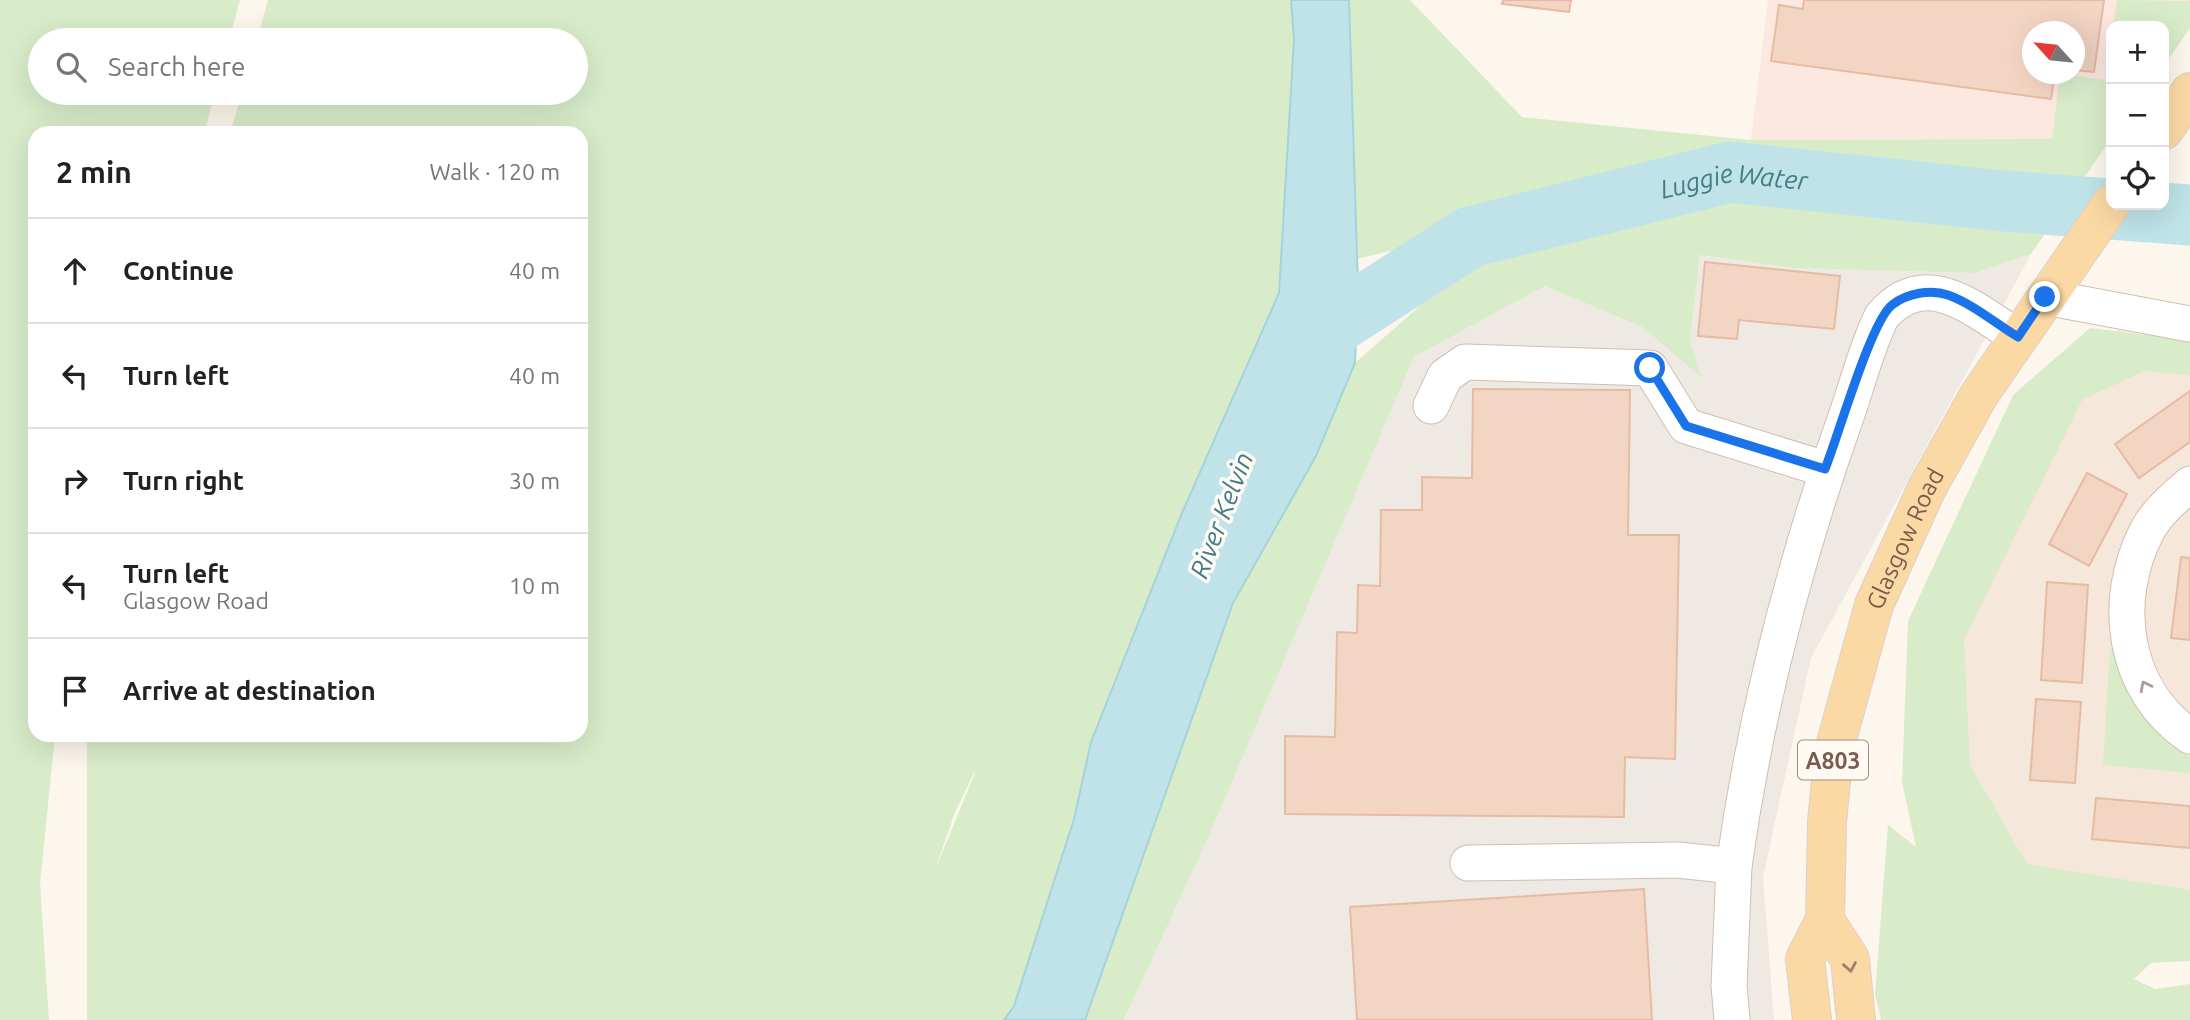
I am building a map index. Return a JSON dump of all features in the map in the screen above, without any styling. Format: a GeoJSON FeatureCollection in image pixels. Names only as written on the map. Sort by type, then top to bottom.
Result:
{"type":"FeatureCollection","features":[{"type":"Feature","properties":{"kind":"main road"},"geometry":{"type":"LineString","coordinates":[[2169,123],[2190,92]]}},
{"type":"Feature","properties":{"kind":"main road","name":"Glasgow Road"},"geometry":{"type":"LineString","coordinates":[[1812,1020],[1805,959],[1825,920],[1827,822],[1833,750],[1874,605],[1927,488],[1979,395],[2107,210]]}},
{"type":"Feature","properties":{"kind":"main road"},"geometry":{"type":"LineString","coordinates":[[1825,920],[1850,959],[1856,1020]]}},
{"type":"Feature","properties":{"kind":"street"},"geometry":{"type":"LineString","coordinates":[[1732,1020],[1729,986],[1734,866],[1744,793],[1773,652],[1825,469],[1873,334],[1892,304],[1908,295],[1926,292],[1946,294],[2018,337]]}},
{"type":"Feature","properties":{"kind":"street"},"geometry":{"type":"LineString","coordinates":[[2045,297],[2190,324]]}},
{"type":"Feature","properties":{"kind":"street"},"geometry":{"type":"LineString","coordinates":[[1431,406],[1445,376],[1465,362],[1650,368],[1686,426],[1825,469]]}},
{"type":"Feature","properties":{"kind":"street"},"geometry":{"type":"LineString","coordinates":[[2190,484],[2148,529],[2132,565],[2125,598],[2126,632],[2136,667],[2152,699],[2176,727],[2190,736]]}},
{"type":"Feature","properties":{"kind":"street"},"geometry":{"type":"LineString","coordinates":[[1468,863],[1678,860],[1734,866]]}},
{"type":"Feature","properties":{"kind":"shaded area"},"geometry":{"type":"Polygon","coordinates":[[[1768,0],[2190,0],[2190,29],[2169,58],[2169,21],[2106,21],[2106,139],[1751,140],[1768,0]]]}},
{"type":"Feature","properties":{"kind":"shaded area"},"geometry":{"type":"Polygon","coordinates":[[[2031,254],[1811,658],[1763,877],[1774,1020],[1124,1020],[1209,836],[1414,357],[1545,286],[1642,327],[1700,376],[1690,339],[1700,255],[1792,268],[1975,273],[2031,254]]]}},
{"type":"Feature","properties":{"kind":"shaded area"},"geometry":{"type":"Polygon","coordinates":[[[2118,330],[2190,350],[2190,901],[1992,876],[1931,715],[2069,375],[2118,330]]]}},
{"type":"Feature","properties":{"kind":"green space"},"geometry":{"type":"Polygon","coordinates":[[[0,0],[240,0],[232,28],[28,28],[28,105],[212,105],[206,126],[28,126],[28,742],[54,742],[40,884],[49,1020],[0,1020],[0,0]]]}},
{"type":"Feature","properties":{"kind":"green space"},"geometry":{"type":"Polygon","coordinates":[[[268,0],[1291,0],[1294,39],[1279,293],[1182,513],[1091,742],[1074,819],[1014,1006],[1004,1020],[87,1020],[87,742],[588,742],[588,126],[232,126],[238,105],[588,105],[588,28],[260,28],[268,0]],[[975,773],[955,812],[935,870],[975,773]]]}},
{"type":"Feature","properties":{"kind":"green space"},"geometry":{"type":"Polygon","coordinates":[[[1349,0],[1410,0],[1522,117],[1751,140],[2052,139],[2059,84],[2085,84],[2085,77],[2105,80],[2106,73],[2106,146],[2031,254],[1975,273],[1792,268],[1700,255],[1690,339],[1701,377],[1642,327],[1545,286],[1414,357],[1209,836],[1124,1020],[1085,1020],[1233,603],[1316,456],[1355,363],[1448,281],[1541,239],[1522,200],[1399,249],[1357,259],[1349,0]]]}},
{"type":"Feature","properties":{"kind":"green space"},"geometry":{"type":"Polygon","coordinates":[[[2117,0],[2190,1],[2190,28],[2169,58],[2169,21],[2114,21],[2117,0]]]}},
{"type":"Feature","properties":{"kind":"green space"},"geometry":{"type":"Polygon","coordinates":[[[2090,328],[2190,340],[2190,375],[2144,371],[2082,400],[1964,640],[1970,765],[2027,864],[2190,890],[2190,961],[2151,963],[2134,979],[2155,989],[2190,984],[2190,1020],[1881,1020],[1875,994],[1888,825],[1916,847],[1902,782],[1908,621],[2013,395],[2090,328]]]}},
{"type":"Feature","properties":{"kind":"green space"},"geometry":{"type":"Polygon","coordinates":[[[2110,649],[2116,650],[2176,745],[2190,755],[2190,773],[2103,765],[2110,649]]]}},
{"type":"Feature","properties":{"kind":"water","name":"River Kelvin"},"geometry":{"type":"Polygon","coordinates":[[[1291,0],[1349,0],[1358,286],[1355,363],[1316,456],[1233,603],[1085,1020],[1004,1020],[1014,1006],[1074,819],[1091,742],[1182,513],[1279,293],[1294,39],[1291,0]]]}},
{"type":"Feature","properties":{"kind":"building"},"geometry":{"type":"Polygon","coordinates":[[[1503,0],[1571,0],[1569,12],[1502,4],[1503,0]]]}},
{"type":"Feature","properties":{"kind":"building"},"geometry":{"type":"Polygon","coordinates":[[[1804,0],[2104,0],[2094,72],[2085,71],[2085,21],[2022,21],[2022,84],[2053,84],[2051,99],[1771,61],[1779,5],[1803,9],[1804,0]]]}},
{"type":"Feature","properties":{"kind":"building"},"geometry":{"type":"Polygon","coordinates":[[[1705,262],[1840,276],[1834,329],[1739,320],[1737,339],[1698,336],[1705,262]]]}},
{"type":"Feature","properties":{"kind":"building"},"geometry":{"type":"Polygon","coordinates":[[[1473,389],[1630,390],[1628,535],[1679,535],[1675,759],[1625,757],[1624,817],[1285,814],[1285,736],[1335,737],[1337,632],[1357,633],[1358,585],[1380,586],[1381,510],[1422,510],[1422,477],[1472,478],[1473,389]]]}},
{"type":"Feature","properties":{"kind":"building"},"geometry":{"type":"Polygon","coordinates":[[[2190,391],[2190,442],[2139,478],[2115,444],[2190,391]]]}},
{"type":"Feature","properties":{"kind":"building"},"geometry":{"type":"Polygon","coordinates":[[[2087,473],[2127,494],[2089,566],[2049,544],[2087,473]]]}},
{"type":"Feature","properties":{"kind":"building"},"geometry":{"type":"Polygon","coordinates":[[[2181,557],[2190,558],[2190,640],[2171,638],[2181,557]]]}},
{"type":"Feature","properties":{"kind":"building"},"geometry":{"type":"Polygon","coordinates":[[[2047,582],[2088,585],[2082,683],[2041,680],[2047,582]]]}},
{"type":"Feature","properties":{"kind":"building"},"geometry":{"type":"Polygon","coordinates":[[[2036,699],[2081,702],[2075,783],[2030,780],[2036,699]]]}},
{"type":"Feature","properties":{"kind":"building"},"geometry":{"type":"Polygon","coordinates":[[[2096,798],[2190,806],[2190,848],[2092,839],[2096,798]]]}},
{"type":"Feature","properties":{"kind":"building"},"geometry":{"type":"Polygon","coordinates":[[[1644,889],[1652,1020],[1357,1020],[1350,907],[1644,889]]]}},
{"type":"Feature","properties":{"kind":"waterway","name":"Luggie Water"},"geometry":{"type":"LineString","coordinates":[[1311,339],[1470,237],[1730,172],[2005,201],[2190,215]]}},
{"type":"Feature","properties":{"kind":"route"},"geometry":{"type":"LineString","coordinates":[[1650,368],[1686,426],[1825,469],[1848,411],[1873,334],[1892,304],[1908,295],[1926,292],[1946,294],[2018,337],[2045,297]]}}]}
